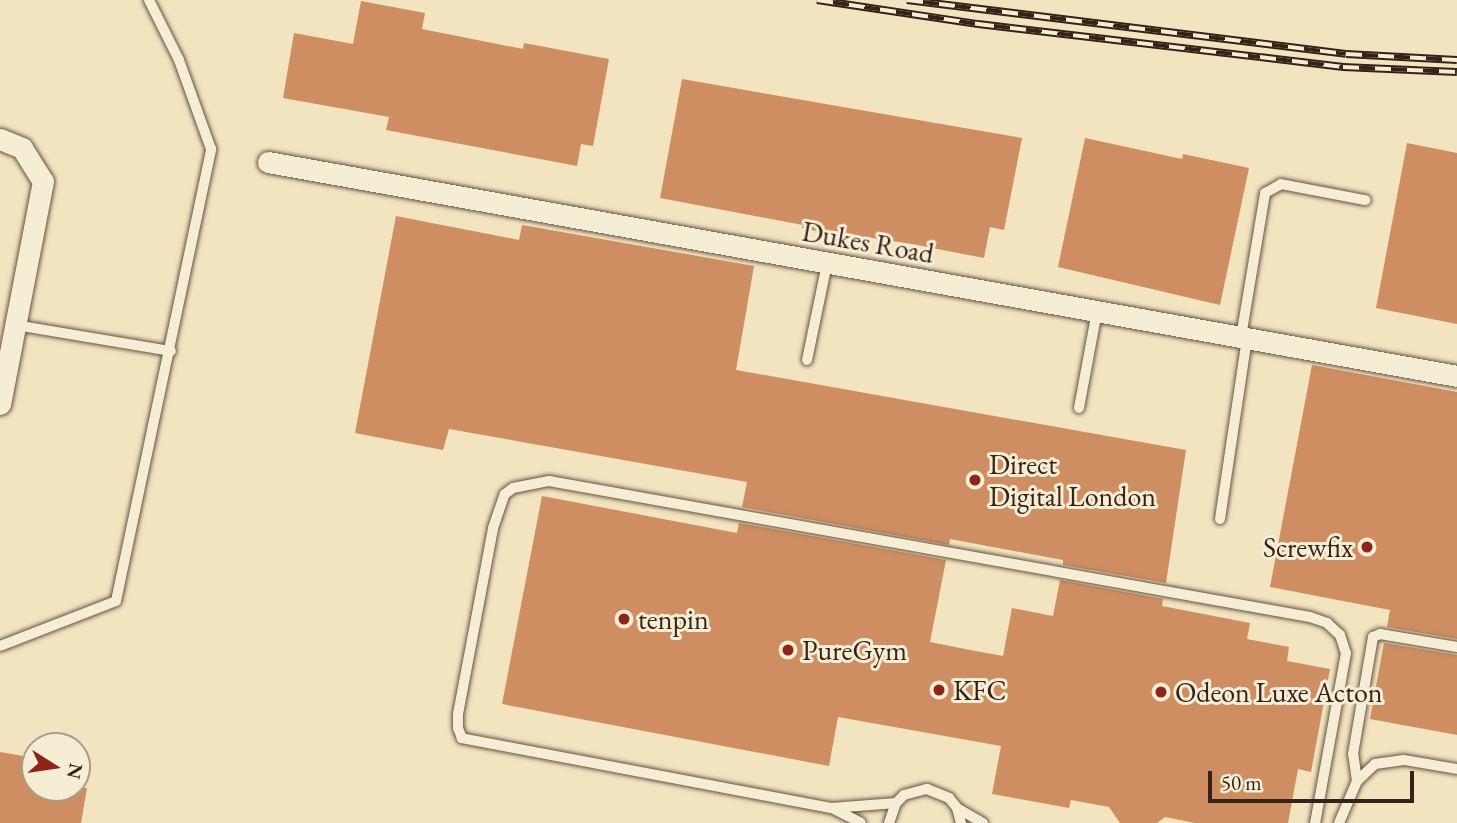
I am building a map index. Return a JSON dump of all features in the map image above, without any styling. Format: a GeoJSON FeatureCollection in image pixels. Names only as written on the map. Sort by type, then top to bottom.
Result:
{"type":"FeatureCollection","features":[{"type":"Feature","properties":{"kind":"street"},"geometry":{"type":"LineString","coordinates":[[0,139],[22,148],[43,181],[0,404]]}},
{"type":"Feature","properties":{"kind":"street","name":"Dukes Road"},"geometry":{"type":"LineString","coordinates":[[268,162],[1457,376]]}},
{"type":"Feature","properties":{"kind":"lane"},"geometry":{"type":"LineString","coordinates":[[0,646],[116,601],[171,351],[211,149],[178,60],[149,0]]}},
{"type":"Feature","properties":{"kind":"lane"},"geometry":{"type":"LineString","coordinates":[[1220,519],[1265,193],[1281,184],[1365,200]]}},
{"type":"Feature","properties":{"kind":"lane"},"geometry":{"type":"LineString","coordinates":[[807,360],[827,263]]}},
{"type":"Feature","properties":{"kind":"lane"},"geometry":{"type":"LineString","coordinates":[[1079,408],[1097,311]]}},
{"type":"Feature","properties":{"kind":"lane"},"geometry":{"type":"LineString","coordinates":[[15,325],[171,351]]}},
{"type":"Feature","properties":{"kind":"lane"},"geometry":{"type":"LineString","coordinates":[[982,823],[957,808],[941,793],[927,789],[915,790],[896,803],[831,808],[462,738],[458,728],[458,713],[493,528],[505,494],[513,488],[548,481],[1310,617],[1327,623],[1340,635],[1346,653],[1315,823]]}},
{"type":"Feature","properties":{"kind":"lane"},"geometry":{"type":"LineString","coordinates":[[1357,781],[1353,754],[1373,637],[1380,634],[1457,646]]}},
{"type":"Feature","properties":{"kind":"lane"},"geometry":{"type":"LineString","coordinates":[[1339,823],[1357,781],[1375,764],[1388,760],[1455,769]]}},
{"type":"Feature","properties":{"kind":"lane"},"geometry":{"type":"LineString","coordinates":[[889,823],[896,803]]}},
{"type":"Feature","properties":{"kind":"lane"},"geometry":{"type":"LineString","coordinates":[[831,808],[861,823]]}},
{"type":"Feature","properties":{"kind":"lane"},"geometry":{"type":"LineString","coordinates":[[957,808],[961,823]]}},
{"type":"Feature","properties":{"kind":"building"},"geometry":{"type":"Polygon","coordinates":[[[361,1],[425,13],[422,29],[523,49],[524,43],[609,59],[593,146],[581,144],[577,166],[386,130],[389,117],[283,98],[294,33],[353,44],[361,1]]]}},
{"type":"Feature","properties":{"kind":"building"},"geometry":{"type":"Polygon","coordinates":[[[682,79],[1022,138],[1004,230],[990,227],[984,258],[853,235],[852,238],[802,228],[803,225],[660,198],[682,79]]]}},
{"type":"Feature","properties":{"kind":"building"},"geometry":{"type":"Polygon","coordinates":[[[1085,138],[1182,159],[1183,154],[1249,168],[1220,305],[1058,267],[1085,138]]]}},
{"type":"Feature","properties":{"kind":"building"},"geometry":{"type":"Polygon","coordinates":[[[1407,143],[1457,153],[1457,324],[1376,308],[1407,143]]]}},
{"type":"Feature","properties":{"kind":"building"},"geometry":{"type":"Polygon","coordinates":[[[396,216],[519,240],[522,225],[754,266],[736,370],[1186,450],[1166,583],[1063,565],[1063,560],[950,539],[949,545],[742,507],[747,482],[449,429],[443,450],[355,433],[396,216]]]}},
{"type":"Feature","properties":{"kind":"building"},"geometry":{"type":"Polygon","coordinates":[[[1312,365],[1457,392],[1457,639],[1387,627],[1390,610],[1270,587],[1312,365]]]}},
{"type":"Feature","properties":{"kind":"building"},"geometry":{"type":"Polygon","coordinates":[[[542,496],[737,533],[739,523],[946,560],[930,642],[1003,656],[1012,608],[1053,616],[1060,580],[1163,599],[1162,606],[1250,623],[1247,639],[1289,647],[1287,661],[1330,669],[1311,772],[1298,769],[1288,823],[1195,823],[1165,817],[1157,823],[1120,823],[1109,807],[1071,800],[1069,808],[992,794],[1001,746],[838,717],[829,766],[502,704],[542,496]]]}},
{"type":"Feature","properties":{"kind":"building"},"geometry":{"type":"Polygon","coordinates":[[[1384,643],[1457,655],[1457,735],[1370,719],[1384,643]]]}},
{"type":"Feature","properties":{"kind":"building"},"geometry":{"type":"Polygon","coordinates":[[[0,752],[21,756],[21,802],[85,802],[81,823],[0,823],[0,752]]]}},
{"type":"Feature","properties":{"kind":"railway"},"geometry":{"type":"LineString","coordinates":[[817,0],[978,24],[1343,67],[1457,72]]}},
{"type":"Feature","properties":{"kind":"railway"},"geometry":{"type":"LineString","coordinates":[[907,0],[1346,54],[1457,60]]}},
{"type":"Feature","properties":{"kind":"place","name":"Direct Digital London"},"geometry":{"type":"Point","coordinates":[975,480]}},
{"type":"Feature","properties":{"kind":"place","name":"Screwfix"},"geometry":{"type":"Point","coordinates":[1367,547]}},
{"type":"Feature","properties":{"kind":"place","name":"tenpin"},"geometry":{"type":"Point","coordinates":[624,619]}},
{"type":"Feature","properties":{"kind":"place","name":"PureGym"},"geometry":{"type":"Point","coordinates":[788,650]}},
{"type":"Feature","properties":{"kind":"place","name":"KFC"},"geometry":{"type":"Point","coordinates":[939,690]}},
{"type":"Feature","properties":{"kind":"place","name":"Odeon Luxe Acton"},"geometry":{"type":"Point","coordinates":[1161,692]}}]}
